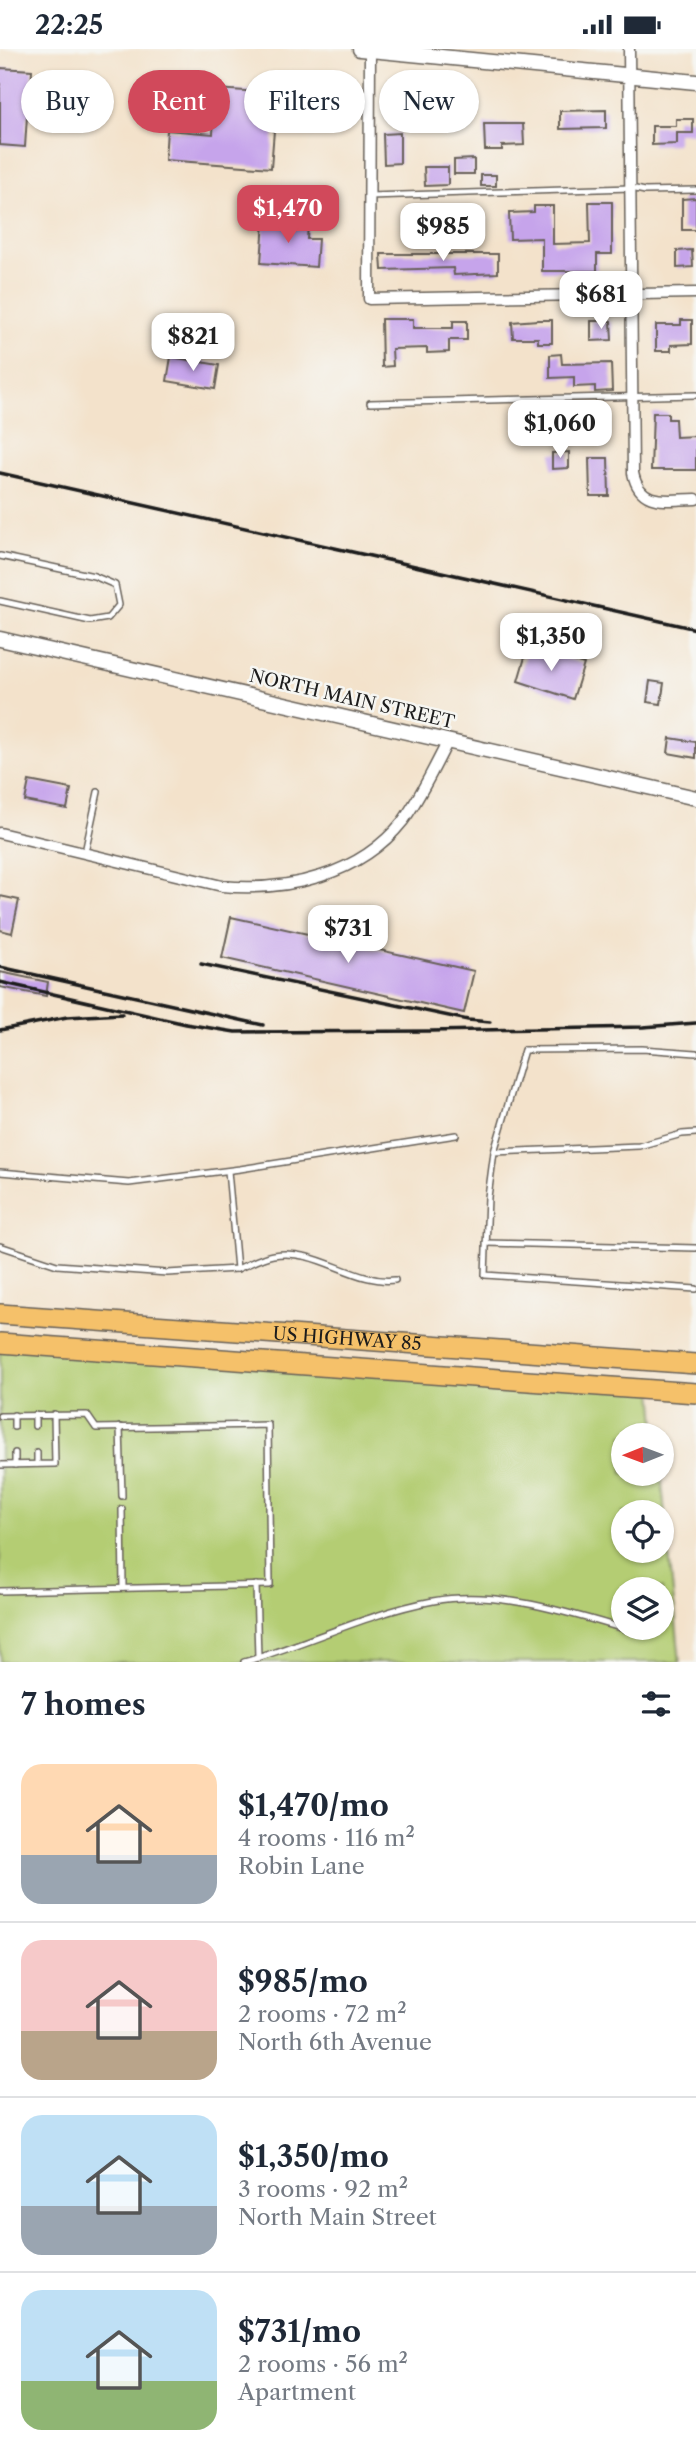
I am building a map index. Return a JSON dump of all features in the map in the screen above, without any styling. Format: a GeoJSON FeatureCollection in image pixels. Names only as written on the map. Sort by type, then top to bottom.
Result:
{"type":"FeatureCollection","features":[{"type":"Feature","properties":{"kind":"highway","name":"US HIGHWAY 85"},"geometry":{"type":"LineString","coordinates":[[0,1314],[696,1364]]}},
{"type":"Feature","properties":{"kind":"highway","name":"US HIGHWAY 85"},"geometry":{"type":"LineString","coordinates":[[0,1343],[696,1393]]}},
{"type":"Feature","properties":{"kind":"street"},"geometry":{"type":"LineString","coordinates":[[629,49],[633,473],[635,485],[641,493],[657,499],[696,499]]}},
{"type":"Feature","properties":{"kind":"street"},"geometry":{"type":"LineString","coordinates":[[696,82],[365,50],[369,299],[696,293]]}},
{"type":"Feature","properties":{"kind":"street","name":"NORTH MAIN STREET"},"geometry":{"type":"LineString","coordinates":[[0,639],[696,797]]}},
{"type":"Feature","properties":{"kind":"street"},"geometry":{"type":"LineString","coordinates":[[0,833],[222,886],[274,887],[349,865],[379,846],[419,797],[447,741]]}},
{"type":"Feature","properties":{"kind":"lane"},"geometry":{"type":"LineString","coordinates":[[369,196],[631,188],[645,191],[696,190]]}},
{"type":"Feature","properties":{"kind":"lane"},"geometry":{"type":"LineString","coordinates":[[370,403],[696,395]]}},
{"type":"Feature","properties":{"kind":"lane"},"geometry":{"type":"LineString","coordinates":[[0,556],[94,576],[115,585],[120,605],[108,618],[90,621],[0,601]]}},
{"type":"Feature","properties":{"kind":"lane"},"geometry":{"type":"LineString","coordinates":[[84,855],[98,792]]}},
{"type":"Feature","properties":{"kind":"lane"},"geometry":{"type":"LineString","coordinates":[[696,1053],[642,1049],[524,1050],[494,1152],[488,1198],[485,1275],[696,1289]]}},
{"type":"Feature","properties":{"kind":"lane"},"geometry":{"type":"LineString","coordinates":[[494,1152],[639,1146],[682,1134],[696,1133]]}},
{"type":"Feature","properties":{"kind":"lane"},"geometry":{"type":"LineString","coordinates":[[0,1172],[129,1183],[228,1171],[456,1135]]}},
{"type":"Feature","properties":{"kind":"lane"},"geometry":{"type":"LineString","coordinates":[[228,1171],[237,1269]]}},
{"type":"Feature","properties":{"kind":"lane"},"geometry":{"type":"LineString","coordinates":[[486,1243],[696,1248]]}},
{"type":"Feature","properties":{"kind":"lane"},"geometry":{"type":"LineString","coordinates":[[0,1246],[57,1265],[167,1273],[237,1269],[273,1255],[311,1257],[380,1282],[396,1280]]}},
{"type":"Feature","properties":{"kind":"lane"},"geometry":{"type":"LineString","coordinates":[[0,1465],[55,1464],[54,1414]]}},
{"type":"Feature","properties":{"kind":"lane"},"geometry":{"type":"LineString","coordinates":[[14,1415],[14,1427]]}},
{"type":"Feature","properties":{"kind":"lane"},"geometry":{"type":"LineString","coordinates":[[35,1415],[36,1426]]}},
{"type":"Feature","properties":{"kind":"lane"},"geometry":{"type":"LineString","coordinates":[[0,1416],[88,1415],[96,1428],[268,1425],[270,1585],[0,1591]]}},
{"type":"Feature","properties":{"kind":"lane"},"geometry":{"type":"LineString","coordinates":[[120,1427],[121,1496]]}},
{"type":"Feature","properties":{"kind":"lane"},"geometry":{"type":"LineString","coordinates":[[15,1453],[15,1465]]}},
{"type":"Feature","properties":{"kind":"lane"},"geometry":{"type":"LineString","coordinates":[[37,1453],[37,1464]]}},
{"type":"Feature","properties":{"kind":"lane"},"geometry":{"type":"LineString","coordinates":[[122,1509],[123,1588]]}},
{"type":"Feature","properties":{"kind":"lane"},"geometry":{"type":"LineString","coordinates":[[256,1585],[258,1658]]}},
{"type":"Feature","properties":{"kind":"lane"},"geometry":{"type":"LineString","coordinates":[[244,1662],[289,1649],[384,1613],[435,1600],[482,1598],[551,1608],[611,1625]]}},
{"type":"Feature","properties":{"kind":"green space"},"geometry":{"type":"Polygon","coordinates":[[[0,1343],[653,1390],[656,1423],[611,1423],[611,1486],[662,1486],[664,1500],[611,1500],[611,1563],[670,1563],[671,1577],[611,1577],[611,1640],[674,1640],[674,1603],[680,1662],[0,1662],[0,1343]]]}},
{"type":"Feature","properties":{"kind":"building"},"geometry":{"type":"Polygon","coordinates":[[[0,68],[32,70],[21,70],[21,133],[26,133],[25,147],[0,145],[0,68]]]}},
{"type":"Feature","properties":{"kind":"building"},"geometry":{"type":"Polygon","coordinates":[[[230,90],[244,91],[244,133],[274,133],[271,168],[165,160],[167,133],[230,133],[230,90]]]}},
{"type":"Feature","properties":{"kind":"building"},"geometry":{"type":"Polygon","coordinates":[[[606,110],[606,128],[560,129],[560,111],[606,110]]]}},
{"type":"Feature","properties":{"kind":"building"},"geometry":{"type":"Polygon","coordinates":[[[676,119],[693,119],[693,133],[677,133],[677,144],[652,145],[652,126],[676,126],[676,119]]]}},
{"type":"Feature","properties":{"kind":"building"},"geometry":{"type":"Polygon","coordinates":[[[484,124],[523,124],[524,145],[502,146],[502,150],[485,150],[484,124]]]}},
{"type":"Feature","properties":{"kind":"building"},"geometry":{"type":"Polygon","coordinates":[[[400,133],[400,163],[384,164],[383,134],[400,133]]]}},
{"type":"Feature","properties":{"kind":"building"},"geometry":{"type":"Polygon","coordinates":[[[474,159],[474,174],[454,174],[454,160],[474,159]]]}},
{"type":"Feature","properties":{"kind":"building"},"geometry":{"type":"Polygon","coordinates":[[[424,167],[448,167],[448,185],[425,186],[424,167]]]}},
{"type":"Feature","properties":{"kind":"building"},"geometry":{"type":"Polygon","coordinates":[[[481,175],[496,175],[496,186],[481,186],[481,175]]]}},
{"type":"Feature","properties":{"kind":"building"},"geometry":{"type":"Polygon","coordinates":[[[696,198],[696,230],[682,230],[682,199],[696,198]]]}},
{"type":"Feature","properties":{"kind":"building"},"geometry":{"type":"Polygon","coordinates":[[[589,202],[612,202],[612,254],[597,254],[597,271],[542,271],[542,238],[510,239],[509,213],[534,212],[534,206],[553,206],[553,244],[590,243],[589,202]]]}},
{"type":"Feature","properties":{"kind":"building"},"geometry":{"type":"Polygon","coordinates":[[[264,221],[308,225],[307,239],[318,239],[316,267],[261,263],[264,221]]]}},
{"type":"Feature","properties":{"kind":"building"},"geometry":{"type":"Polygon","coordinates":[[[692,250],[693,267],[677,268],[677,251],[692,250]]]}},
{"type":"Feature","properties":{"kind":"building"},"geometry":{"type":"Polygon","coordinates":[[[381,254],[498,254],[498,273],[454,275],[453,268],[382,270],[381,254]]]}},
{"type":"Feature","properties":{"kind":"building"},"geometry":{"type":"Polygon","coordinates":[[[381,319],[413,319],[413,328],[453,328],[453,321],[467,321],[467,340],[449,340],[449,352],[427,353],[427,348],[392,349],[393,366],[382,367],[381,319]]]}},
{"type":"Feature","properties":{"kind":"building"},"geometry":{"type":"Polygon","coordinates":[[[552,320],[552,343],[538,343],[538,338],[513,338],[512,322],[552,320]]]}},
{"type":"Feature","properties":{"kind":"building"},"geometry":{"type":"Polygon","coordinates":[[[681,320],[692,320],[692,344],[671,345],[671,351],[656,351],[656,325],[681,325],[681,320]]]}},
{"type":"Feature","properties":{"kind":"building"},"geometry":{"type":"Polygon","coordinates":[[[591,321],[611,321],[612,340],[591,341],[591,321]]]}},
{"type":"Feature","properties":{"kind":"building"},"geometry":{"type":"Polygon","coordinates":[[[561,354],[562,364],[611,363],[612,391],[595,392],[595,386],[574,387],[574,377],[550,378],[550,355],[561,354]]]}},
{"type":"Feature","properties":{"kind":"building"},"geometry":{"type":"Polygon","coordinates":[[[171,357],[219,365],[215,389],[167,381],[171,357]]]}},
{"type":"Feature","properties":{"kind":"building"},"geometry":{"type":"Polygon","coordinates":[[[653,413],[668,413],[668,419],[675,419],[676,437],[696,436],[696,470],[651,470],[653,413]]]}},
{"type":"Feature","properties":{"kind":"building"},"geometry":{"type":"Polygon","coordinates":[[[569,452],[569,468],[552,469],[552,453],[569,452]]]}},
{"type":"Feature","properties":{"kind":"building"},"geometry":{"type":"Polygon","coordinates":[[[589,458],[608,458],[609,496],[590,496],[589,458]]]}},
{"type":"Feature","properties":{"kind":"building"},"geometry":{"type":"Polygon","coordinates":[[[528,647],[584,664],[573,699],[518,681],[528,647]]]}},
{"type":"Feature","properties":{"kind":"building"},"geometry":{"type":"Polygon","coordinates":[[[650,681],[664,683],[661,704],[647,702],[650,681]]]}},
{"type":"Feature","properties":{"kind":"building"},"geometry":{"type":"Polygon","coordinates":[[[670,738],[696,742],[696,758],[668,753],[670,738]]]}},
{"type":"Feature","properties":{"kind":"building"},"geometry":{"type":"Polygon","coordinates":[[[29,781],[71,789],[67,809],[25,801],[29,781]]]}},
{"type":"Feature","properties":{"kind":"building"},"geometry":{"type":"Polygon","coordinates":[[[0,896],[19,900],[12,933],[0,930],[0,896]]]}},
{"type":"Feature","properties":{"kind":"building"},"geometry":{"type":"Polygon","coordinates":[[[231,917],[474,971],[464,1013],[222,958],[231,917]]]}},
{"type":"Feature","properties":{"kind":"building"},"geometry":{"type":"Polygon","coordinates":[[[0,972],[48,982],[46,996],[0,987],[0,972]]]}},
{"type":"Feature","properties":{"kind":"railway"},"geometry":{"type":"LineString","coordinates":[[0,473],[696,629]]}},
{"type":"Feature","properties":{"kind":"railway"},"geometry":{"type":"LineString","coordinates":[[201,964],[468,1020],[490,1022]]}},
{"type":"Feature","properties":{"kind":"railway"},"geometry":{"type":"LineString","coordinates":[[0,967],[263,1025]]}},
{"type":"Feature","properties":{"kind":"railway"},"geometry":{"type":"LineString","coordinates":[[0,982],[186,1024],[235,1032],[643,1027],[696,1023]]}},
{"type":"Feature","properties":{"kind":"railway"},"geometry":{"type":"LineString","coordinates":[[0,1030],[67,1017],[122,1014]]}}]}
